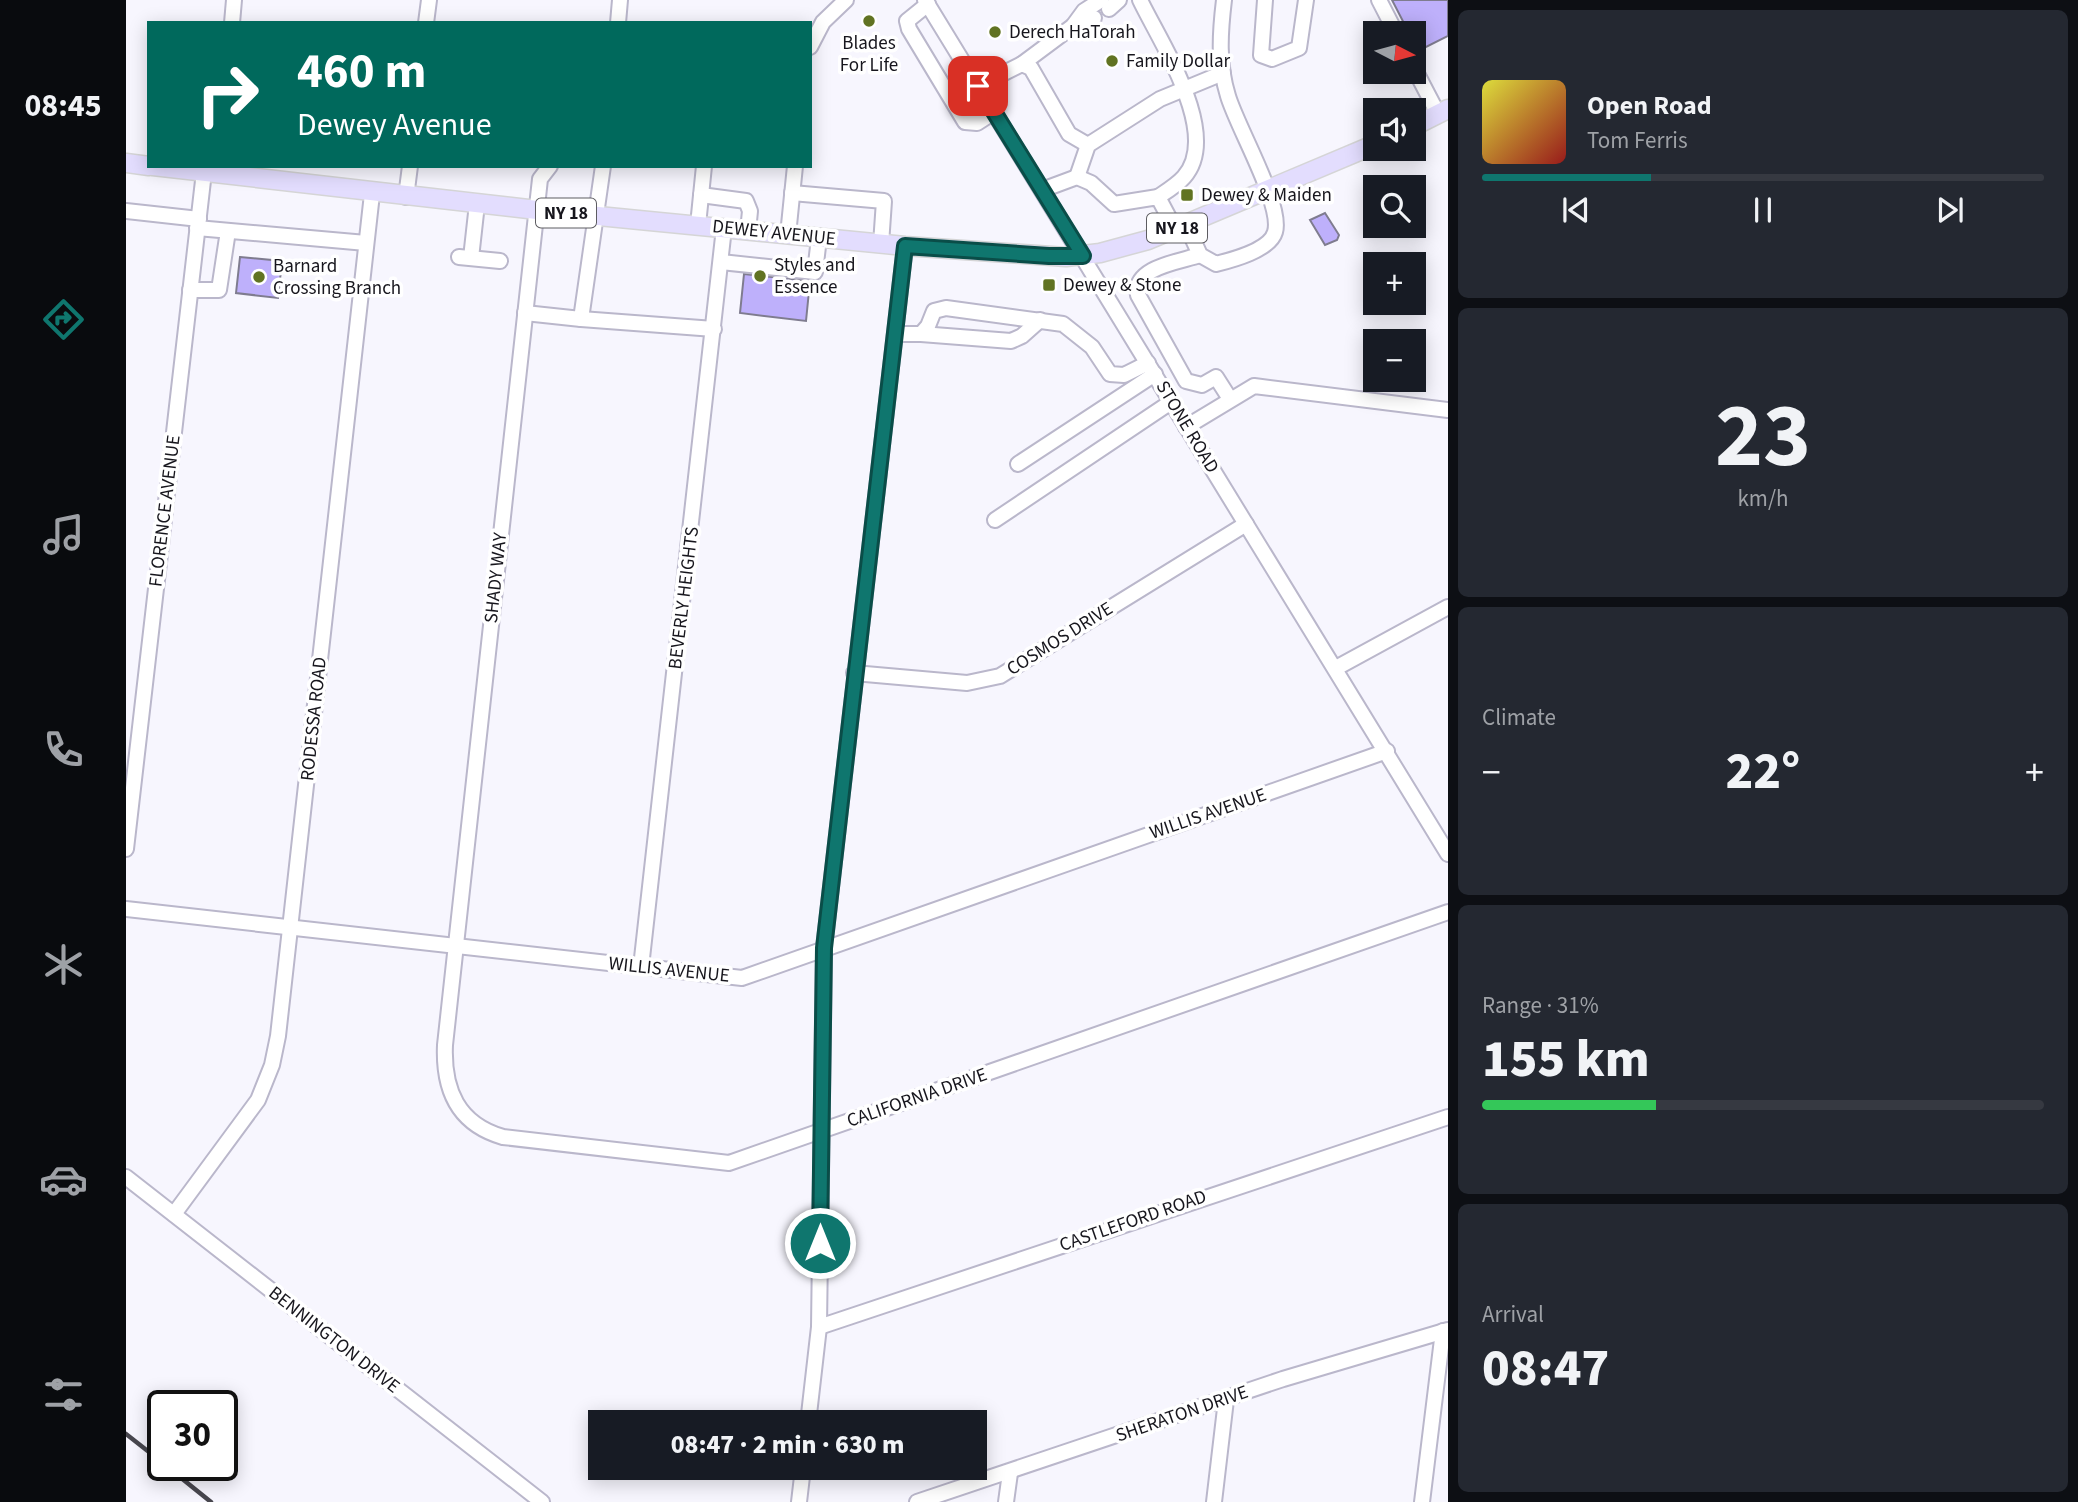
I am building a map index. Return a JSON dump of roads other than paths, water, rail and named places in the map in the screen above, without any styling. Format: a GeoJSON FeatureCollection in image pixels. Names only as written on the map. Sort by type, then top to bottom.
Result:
{"type":"FeatureCollection","features":[{"type":"Feature","properties":{"kind":"main road"},"geometry":{"type":"LineString","coordinates":[[1426,120],[1443,112]]}},
{"type":"Feature","properties":{"kind":"main road","name":"DEWEY AVENUE"},"geometry":{"type":"LineString","coordinates":[[181,168],[372,194],[818,238],[1049,256],[1083,256],[1132,245],[1363,149]]}},
{"type":"Feature","properties":{"kind":"main road","name":"DEWEY AVENUE"},"geometry":{"type":"LineString","coordinates":[[126,163],[147,166]]}},
{"type":"Feature","properties":{"kind":"street"},"geometry":{"type":"LineString","coordinates":[[232,21],[234,0]]}},
{"type":"Feature","properties":{"kind":"street"},"geometry":{"type":"LineString","coordinates":[[426,21],[429,0]]}},
{"type":"Feature","properties":{"kind":"street"},"geometry":{"type":"LineString","coordinates":[[618,21],[620,0]]}},
{"type":"Feature","properties":{"kind":"street"},"geometry":{"type":"LineString","coordinates":[[812,43],[823,22],[846,0]]}},
{"type":"Feature","properties":{"kind":"street"},"geometry":{"type":"LineString","coordinates":[[1042,190],[1077,177],[1091,183],[1114,204],[1158,197],[1184,178],[1190,167],[1197,138],[1194,114],[1140,0]]}},
{"type":"Feature","properties":{"kind":"street"},"geometry":{"type":"LineString","coordinates":[[1158,197],[1200,255],[1216,264],[1272,240],[1276,229],[1267,189],[1237,122],[1223,73],[1220,43],[1224,0]]}},
{"type":"Feature","properties":{"kind":"street"},"geometry":{"type":"LineString","coordinates":[[1265,0],[1261,55],[1272,59],[1299,48],[1306,0]]}},
{"type":"Feature","properties":{"kind":"street"},"geometry":{"type":"LineString","coordinates":[[1379,0],[1390,21]]}},
{"type":"Feature","properties":{"kind":"street"},"geometry":{"type":"LineString","coordinates":[[927,2],[907,21],[909,29],[965,122],[976,123],[994,112]]}},
{"type":"Feature","properties":{"kind":"street","name":"STONE ROAD"},"geometry":{"type":"LineString","coordinates":[[927,2],[1447,853]]}},
{"type":"Feature","properties":{"kind":"street"},"geometry":{"type":"LineString","coordinates":[[1073,26],[1084,11],[1109,3]]}},
{"type":"Feature","properties":{"kind":"street"},"geometry":{"type":"LineString","coordinates":[[978,86],[1021,64],[1073,26],[1094,18]]}},
{"type":"Feature","properties":{"kind":"street"},"geometry":{"type":"LineString","coordinates":[[1021,64],[1031,68],[1069,134],[1088,145]]}},
{"type":"Feature","properties":{"kind":"street"},"geometry":{"type":"LineString","coordinates":[[1077,177],[1088,145],[1160,99],[1223,73]]}},
{"type":"Feature","properties":{"kind":"street"},"geometry":{"type":"LineString","coordinates":[[1425,84],[1443,112]]}},
{"type":"Feature","properties":{"kind":"street"},"geometry":{"type":"LineString","coordinates":[[126,163],[126,173]]}},
{"type":"Feature","properties":{"kind":"street"},"geometry":{"type":"LineString","coordinates":[[406,197],[410,168]]}},
{"type":"Feature","properties":{"kind":"street","name":"SHADY WAY"},"geometry":{"type":"LineString","coordinates":[[454,946],[540,179],[548,168]]}},
{"type":"Feature","properties":{"kind":"street"},"geometry":{"type":"LineString","coordinates":[[581,319],[603,168]]}},
{"type":"Feature","properties":{"kind":"street"},"geometry":{"type":"LineString","coordinates":[[698,225],[704,168]]}},
{"type":"Feature","properties":{"kind":"street"},"geometry":{"type":"LineString","coordinates":[[788,235],[795,168]]}},
{"type":"Feature","properties":{"kind":"street","name":"FLORENCE AVENUE"},"geometry":{"type":"LineString","coordinates":[[126,849],[198,224],[211,170]]}},
{"type":"Feature","properties":{"kind":"street"},"geometry":{"type":"LineString","coordinates":[[792,193],[884,201],[881,244]]}},
{"type":"Feature","properties":{"kind":"street","name":"RODESSA ROAD"},"geometry":{"type":"LineString","coordinates":[[174,1214],[250,1113],[265,1087],[278,1036],[372,194]]}},
{"type":"Feature","properties":{"kind":"street"},"geometry":{"type":"LineString","coordinates":[[701,195],[746,201],[750,211],[748,231]]}},
{"type":"Feature","properties":{"kind":"street"},"geometry":{"type":"LineString","coordinates":[[477,204],[465,257],[500,261]]}},
{"type":"Feature","properties":{"kind":"street"},"geometry":{"type":"LineString","coordinates":[[126,211],[228,231],[366,243]]}},
{"type":"Feature","properties":{"kind":"street","name":"BEVERLY HEIGHTS"},"geometry":{"type":"LineString","coordinates":[[641,967],[724,228]]}},
{"type":"Feature","properties":{"kind":"street"},"geometry":{"type":"LineString","coordinates":[[190,290],[219,290],[228,231]]}},
{"type":"Feature","properties":{"kind":"street"},"geometry":{"type":"LineString","coordinates":[[721,262],[815,272],[818,238]]}},
{"type":"Feature","properties":{"kind":"street"},"geometry":{"type":"LineString","coordinates":[[810,1410],[820,1327],[824,948],[905,246]]}},
{"type":"Feature","properties":{"kind":"street"},"geometry":{"type":"LineString","coordinates":[[1200,255],[1144,274],[1137,285],[1138,295],[1186,381],[1202,385],[1216,377],[1230,399]]}},
{"type":"Feature","properties":{"kind":"street"},"geometry":{"type":"LineString","coordinates":[[921,334],[934,312],[946,309],[1040,320],[1063,324],[1076,331],[1092,347],[1110,374],[1124,375],[1151,369]]}},
{"type":"Feature","properties":{"kind":"street"},"geometry":{"type":"LineString","coordinates":[[525,313],[714,329]]}},
{"type":"Feature","properties":{"kind":"street"},"geometry":{"type":"LineString","coordinates":[[895,334],[1011,341],[1022,336],[1040,320]]}},
{"type":"Feature","properties":{"kind":"street"},"geometry":{"type":"LineString","coordinates":[[1018,464],[1151,369]]}},
{"type":"Feature","properties":{"kind":"street"},"geometry":{"type":"LineString","coordinates":[[1186,427],[1254,386],[1448,410]]}},
{"type":"Feature","properties":{"kind":"street"},"geometry":{"type":"LineString","coordinates":[[995,520],[1171,402]]}},
{"type":"Feature","properties":{"kind":"street","name":"COSMOS DRIVE"},"geometry":{"type":"LineString","coordinates":[[855,673],[967,683],[1000,676],[1246,524]]}},
{"type":"Feature","properties":{"kind":"street"},"geometry":{"type":"LineString","coordinates":[[1336,668],[1448,607]]}},
{"type":"Feature","properties":{"kind":"street","name":"WILLIS AVENUE"},"geometry":{"type":"LineString","coordinates":[[126,909],[742,978],[1387,751]]}},
{"type":"Feature","properties":{"kind":"street","name":"CALIFORNIA DRIVE"},"geometry":{"type":"LineString","coordinates":[[454,946],[444,1067],[452,1099],[472,1123],[486,1132],[503,1137],[729,1163],[1448,912]]}},
{"type":"Feature","properties":{"kind":"street","name":"CASTLEFORD ROAD"},"geometry":{"type":"LineString","coordinates":[[820,1327],[1448,1116]]}},
{"type":"Feature","properties":{"kind":"street","name":"BENNINGTON DRIVE"},"geometry":{"type":"LineString","coordinates":[[126,1177],[542,1502]]}},
{"type":"Feature","properties":{"kind":"street"},"geometry":{"type":"LineString","coordinates":[[1422,1502],[1445,1331]]}},
{"type":"Feature","properties":{"kind":"street","name":"SHERATON DRIVE"},"geometry":{"type":"LineString","coordinates":[[917,1502],[1010,1473],[1283,1379],[1445,1331]]}},
{"type":"Feature","properties":{"kind":"street"},"geometry":{"type":"LineString","coordinates":[[1214,1502],[1226,1400]]}},
{"type":"Feature","properties":{"kind":"street"},"geometry":{"type":"LineString","coordinates":[[1006,1502],[1010,1473]]}},
{"type":"Feature","properties":{"kind":"street"},"geometry":{"type":"LineString","coordinates":[[799,1502],[802,1480]]}},
{"type":"Feature","properties":{"kind":"railway"},"geometry":{"type":"LineString","coordinates":[[126,1434],[147,1450]]}},
{"type":"Feature","properties":{"kind":"railway"},"geometry":{"type":"LineString","coordinates":[[185,1481],[211,1502]]}},
{"type":"Feature","properties":{"kind":"place","name":"Blades For Life"},"geometry":{"type":"Point","coordinates":[869,21]}},
{"type":"Feature","properties":{"kind":"place","name":"Derech HaTorah"},"geometry":{"type":"Point","coordinates":[995,32]}},
{"type":"Feature","properties":{"kind":"place","name":"Family Dollar"},"geometry":{"type":"Point","coordinates":[1112,61]}},
{"type":"Feature","properties":{"kind":"place","name":"Dewey & Maiden"},"geometry":{"type":"Point","coordinates":[1187,195]}},
{"type":"Feature","properties":{"kind":"place","name":"Styles and Essence"},"geometry":{"type":"Point","coordinates":[760,276]}},
{"type":"Feature","properties":{"kind":"place","name":"Barnard Crossing Branch"},"geometry":{"type":"Point","coordinates":[259,277]}},
{"type":"Feature","properties":{"kind":"place","name":"Dewey & Stone"},"geometry":{"type":"Point","coordinates":[1049,285]}}]}
